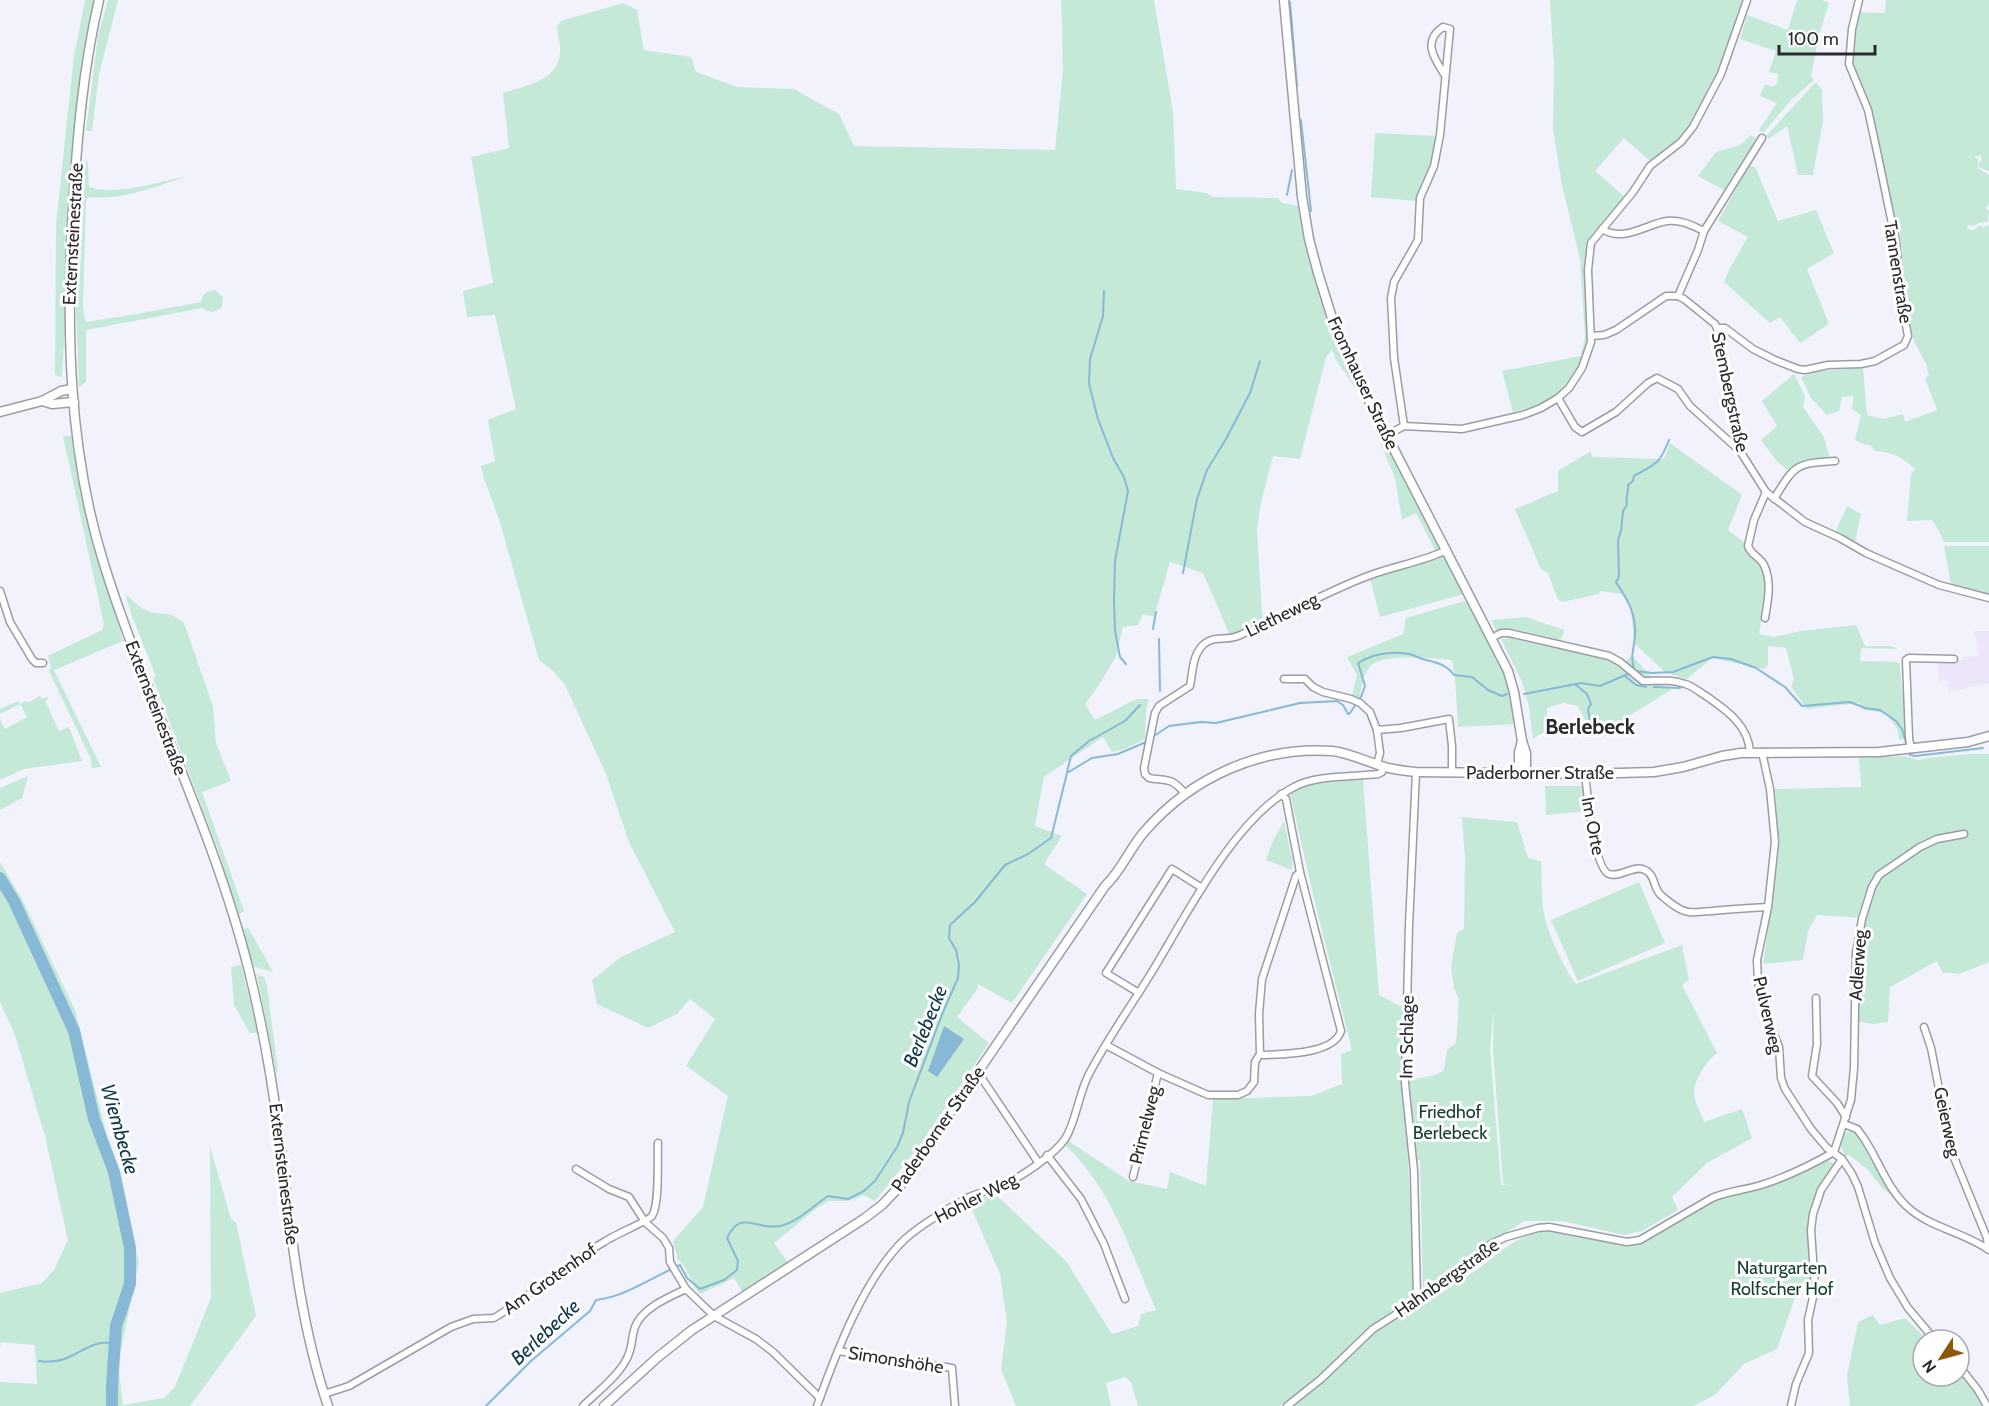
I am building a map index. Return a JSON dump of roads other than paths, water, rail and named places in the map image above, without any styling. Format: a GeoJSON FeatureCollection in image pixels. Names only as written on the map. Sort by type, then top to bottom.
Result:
{"type":"FeatureCollection","features":[{"type":"Feature","properties":{"kind":"main road","name":"Externsteinestraße"},"geometry":{"type":"LineString","coordinates":[[99,0],[84,72],[74,192],[70,302],[72,389],[82,463],[92,520],[121,616],[205,834],[225,890],[248,967],[272,1082],[301,1300],[328,1406]]}},
{"type":"Feature","properties":{"kind":"main road","name":"Fromhauser Straße"},"geometry":{"type":"LineString","coordinates":[[1284,0],[1302,197],[1324,296],[1344,350],[1508,671],[1526,753],[1523,773]]}},
{"type":"Feature","properties":{"kind":"main road"},"geometry":{"type":"LineString","coordinates":[[0,412],[42,401],[61,391],[72,389]]}},
{"type":"Feature","properties":{"kind":"main road"},"geometry":{"type":"LineString","coordinates":[[42,401],[52,404],[74,402]]}},
{"type":"Feature","properties":{"kind":"main road","name":"Paderborner Straße"},"geometry":{"type":"LineString","coordinates":[[604,1406],[674,1344],[882,1205],[900,1186],[1146,829],[1185,794],[1222,771],[1267,756],[1289,752],[1341,753],[1380,765],[1416,772],[1585,774],[1660,771],[1722,756],[1750,753],[1854,753],[1908,750],[1987,740]]}},
{"type":"Feature","properties":{"kind":"street"},"geometry":{"type":"LineString","coordinates":[[1387,435],[1404,426],[1462,429],[1523,415],[1541,408],[1569,388],[1582,368],[1589,352],[1592,336],[1588,270],[1590,248],[1594,238],[1633,192],[1650,166],[1681,142],[1694,127],[1721,74],[1747,0]]}},
{"type":"Feature","properties":{"kind":"street","name":"Tannenstraße"},"geometry":{"type":"LineString","coordinates":[[1717,328],[1725,328],[1753,349],[1775,360],[1805,370],[1828,365],[1872,362],[1899,349],[1908,341],[1896,243],[1878,156],[1868,110],[1849,64],[1852,29],[1859,0]]}},
{"type":"Feature","properties":{"kind":"street"},"geometry":{"type":"LineString","coordinates":[[1404,426],[1394,358],[1390,298],[1394,282],[1418,240],[1420,198],[1434,166],[1440,135],[1450,29],[1443,27],[1435,32],[1431,47],[1444,75]]}},
{"type":"Feature","properties":{"kind":"street"},"geometry":{"type":"LineString","coordinates":[[1592,336],[1614,331],[1666,296],[1678,296],[1704,231],[1762,138]]}},
{"type":"Feature","properties":{"kind":"street"},"geometry":{"type":"LineString","coordinates":[[1602,229],[1626,234],[1669,220],[1683,222],[1704,231]]}},
{"type":"Feature","properties":{"kind":"street","name":"Stembergstraße"},"geometry":{"type":"LineString","coordinates":[[1678,296],[1713,322],[1717,328],[1740,451],[1766,492],[1805,522],[1866,553],[1939,585],[1989,598]]}},
{"type":"Feature","properties":{"kind":"street"},"geometry":{"type":"LineString","coordinates":[[1558,398],[1575,427],[1582,432],[1616,412],[1648,383],[1657,378],[1678,389],[1690,406],[1740,451]]}},
{"type":"Feature","properties":{"kind":"street"},"geometry":{"type":"LineString","coordinates":[[1774,499],[1788,476],[1802,465],[1835,461]]}},
{"type":"Feature","properties":{"kind":"street"},"geometry":{"type":"LineString","coordinates":[[1765,618],[1770,590],[1766,572],[1762,562],[1749,551],[1748,546],[1754,520],[1766,492]]}},
{"type":"Feature","properties":{"kind":"street","name":"Lietheweg"},"geometry":{"type":"LineString","coordinates":[[1185,794],[1173,781],[1149,778],[1144,768],[1155,713],[1159,706],[1190,686],[1195,653],[1214,638],[1235,637],[1322,595],[1370,575],[1447,550]]}},
{"type":"Feature","properties":{"kind":"street"},"geometry":{"type":"LineString","coordinates":[[0,591],[10,622],[36,663],[43,663]]}},
{"type":"Feature","properties":{"kind":"street"},"geometry":{"type":"LineString","coordinates":[[1492,638],[1501,633],[1509,633],[1578,648],[1609,656],[1643,681],[1673,681],[1688,685],[1730,713],[1745,732],[1749,740],[1750,753]]}},
{"type":"Feature","properties":{"kind":"street"},"geometry":{"type":"LineString","coordinates":[[1908,750],[1906,660],[1910,658],[1954,659]]}},
{"type":"Feature","properties":{"kind":"street"},"geometry":{"type":"LineString","coordinates":[[1284,679],[1305,679],[1313,687],[1323,692],[1360,703],[1370,712],[1377,730],[1380,765]]}},
{"type":"Feature","properties":{"kind":"street"},"geometry":{"type":"LineString","coordinates":[[1377,730],[1449,719],[1452,773]]}},
{"type":"Feature","properties":{"kind":"street","name":"Pulverweg"},"geometry":{"type":"LineString","coordinates":[[1762,753],[1770,789],[1775,842],[1768,907],[1757,960],[1758,982],[1763,1006],[1777,1040],[1781,1078],[1785,1089],[1811,1130],[1827,1148],[1842,1159],[1858,1187],[1875,1243],[1890,1278],[1908,1308],[1925,1328]]}},
{"type":"Feature","properties":{"kind":"street","name":"Hohler Weg"},"geometry":{"type":"LineString","coordinates":[[817,1406],[838,1351],[868,1289],[905,1239],[967,1198],[1002,1186],[1038,1162],[1065,1138],[1084,1083],[1106,1045],[1202,888],[1233,842],[1252,820],[1281,794],[1309,781],[1378,774],[1382,772],[1380,765]]}},
{"type":"Feature","properties":{"kind":"street","name":"Im Schlage"},"geometry":{"type":"LineString","coordinates":[[1416,772],[1405,1083],[1414,1171],[1417,1295],[1420,1301]]}},
{"type":"Feature","properties":{"kind":"street","name":"Im Orte"},"geometry":{"type":"LineString","coordinates":[[1585,774],[1595,841],[1601,866],[1608,874],[1613,875],[1640,868],[1646,870],[1651,875],[1658,893],[1673,905],[1688,912],[1768,907]]}},
{"type":"Feature","properties":{"kind":"street"},"geometry":{"type":"LineString","coordinates":[[1260,1054],[1264,1056],[1319,1049],[1339,1037],[1341,1031],[1300,872],[1286,799],[1281,794]]}},
{"type":"Feature","properties":{"kind":"street","name":"Adlerweg"},"geometry":{"type":"LineString","coordinates":[[1834,1152],[1851,1100],[1854,1068],[1856,953],[1862,919],[1872,887],[1880,876],[1920,847],[1937,839],[1964,834]]}},
{"type":"Feature","properties":{"kind":"street"},"geometry":{"type":"LineString","coordinates":[[1139,993],[1106,973],[1172,870],[1202,888]]}},
{"type":"Feature","properties":{"kind":"street"},"geometry":{"type":"LineString","coordinates":[[1106,1045],[1158,1073],[1208,1095],[1238,1095],[1247,1090],[1254,1082],[1255,1062],[1260,1054],[1259,1014],[1262,980],[1296,876],[1300,872]]}},
{"type":"Feature","properties":{"kind":"street"},"geometry":{"type":"LineString","coordinates":[[1816,998],[1817,1044],[1812,1076],[1837,1103],[1845,1120],[1863,1137],[1899,1199],[1922,1217],[1968,1237],[1988,1250]]}},
{"type":"Feature","properties":{"kind":"street","name":"Geierweg"},"geometry":{"type":"LineString","coordinates":[[1924,1027],[1931,1048],[1951,1150],[1987,1238],[1988,1250]]}},
{"type":"Feature","properties":{"kind":"street","name":"Primelweg"},"geometry":{"type":"LineString","coordinates":[[1132,1177],[1158,1073]]}},
{"type":"Feature","properties":{"kind":"street"},"geometry":{"type":"LineString","coordinates":[[977,1075],[983,1080],[1038,1162]]}},
{"type":"Feature","properties":{"kind":"street"},"geometry":{"type":"LineString","coordinates":[[645,1222],[654,1212],[657,1195],[658,1143]]}},
{"type":"Feature","properties":{"kind":"street","name":"Hahnbergstraße"},"geometry":{"type":"LineString","coordinates":[[1287,1406],[1321,1379],[1373,1329],[1420,1301],[1491,1245],[1506,1237],[1549,1227],[1627,1242],[1640,1240],[1712,1198],[1781,1179],[1834,1152]]}},
{"type":"Feature","properties":{"kind":"street"},"geometry":{"type":"LineString","coordinates":[[1047,1155],[1081,1199],[1104,1244],[1125,1299]]}},
{"type":"Feature","properties":{"kind":"street"},"geometry":{"type":"LineString","coordinates":[[1791,1406],[1796,1384],[1809,1353],[1808,1320],[1815,1288],[1811,1230],[1813,1214],[1821,1190],[1842,1159]]}},
{"type":"Feature","properties":{"kind":"street"},"geometry":{"type":"LineString","coordinates":[[576,1168],[609,1189],[628,1197],[645,1222],[663,1238],[669,1248],[670,1262],[686,1289],[714,1316],[756,1339],[773,1352],[820,1398]]}},
{"type":"Feature","properties":{"kind":"street","name":"Am Grotenhof"},"geometry":{"type":"LineString","coordinates":[[324,1394],[349,1386],[451,1327],[473,1319],[494,1318],[600,1244],[645,1222]]}},
{"type":"Feature","properties":{"kind":"street"},"geometry":{"type":"LineString","coordinates":[[583,1406],[623,1366],[632,1351],[634,1331],[641,1318],[659,1301],[686,1289]]}},
{"type":"Feature","properties":{"kind":"street","name":"Simonshöhe"},"geometry":{"type":"LineString","coordinates":[[838,1351],[952,1368],[955,1406]]}},
{"type":"Feature","properties":{"kind":"street"},"geometry":{"type":"LineString","coordinates":[[1971,1381],[1987,1406]]}},
{"type":"Feature","properties":{"kind":"water"},"geometry":{"type":"Polygon","coordinates":[[[944,1026],[964,1039],[937,1077],[928,1071],[944,1026]]]}},
{"type":"Feature","properties":{"kind":"waterway"},"geometry":{"type":"LineString","coordinates":[[1290,2],[1297,86]]}},
{"type":"Feature","properties":{"kind":"waterway"},"geometry":{"type":"LineString","coordinates":[[1301,120],[1311,211]]}},
{"type":"Feature","properties":{"kind":"waterway"},"geometry":{"type":"LineString","coordinates":[[1287,195],[1292,170]]}},
{"type":"Feature","properties":{"kind":"waterway"},"geometry":{"type":"LineString","coordinates":[[1104,291],[1103,316],[1090,359],[1089,384],[1098,419],[1128,491],[1115,561],[1114,600],[1115,631],[1120,657],[1126,664]]}},
{"type":"Feature","properties":{"kind":"waterway"},"geometry":{"type":"LineString","coordinates":[[1183,573],[1197,499],[1207,470],[1250,393],[1260,361]]}},
{"type":"Feature","properties":{"kind":"waterway"},"geometry":{"type":"LineString","coordinates":[[1635,671],[1632,660],[1635,633],[1633,614],[1616,582],[1619,577],[1618,540],[1623,511],[1627,505],[1628,485],[1633,481],[1634,476],[1656,462],[1663,454],[1669,440]]}},
{"type":"Feature","properties":{"kind":"waterway"},"geometry":{"type":"LineString","coordinates":[[1153,629],[1156,612]]}},
{"type":"Feature","properties":{"kind":"waterway"},"geometry":{"type":"LineString","coordinates":[[1159,639],[1160,691]]}},
{"type":"Feature","properties":{"kind":"waterway","name":"Berlebecke"},"geometry":{"type":"LineString","coordinates":[[1151,738],[1169,726],[1201,722],[1216,723],[1300,703],[1337,701],[1343,705],[1348,714],[1361,697],[1365,686],[1358,663],[1376,655],[1389,653],[1409,654],[1438,663],[1454,675],[1472,677],[1488,690],[1502,696],[1507,694]]}},
{"type":"Feature","properties":{"kind":"waterway","name":"Berlebecke"},"geometry":{"type":"LineString","coordinates":[[1524,694],[1581,683],[1600,686],[1635,671],[1673,672],[1713,657],[1731,659],[1756,668],[1785,687],[1802,706],[1850,702],[1865,708],[1880,710],[1896,721],[1902,729],[1907,746]]}},
{"type":"Feature","properties":{"kind":"waterway"},"geometry":{"type":"LineString","coordinates":[[1625,676],[1636,685],[1646,687]]}},
{"type":"Feature","properties":{"kind":"waterway"},"geometry":{"type":"LineString","coordinates":[[1575,684],[1587,694],[1591,704],[1588,709],[1590,721]]}},
{"type":"Feature","properties":{"kind":"waterway"},"geometry":{"type":"LineString","coordinates":[[1654,687],[1680,688]]}},
{"type":"Feature","properties":{"kind":"waterway"},"geometry":{"type":"LineString","coordinates":[[1067,772],[1071,756],[1089,741],[1125,721],[1140,705]]}},
{"type":"Feature","properties":{"kind":"waterway","name":"Berlebecke"},"geometry":{"type":"LineString","coordinates":[[486,1406],[531,1361],[590,1311],[596,1300],[628,1291],[680,1265],[687,1278],[700,1289],[724,1280],[737,1270],[738,1261],[727,1238],[738,1224],[744,1222],[771,1227],[787,1224],[828,1196],[848,1199],[864,1191],[875,1181],[897,1147],[903,1133],[909,1102],[958,978],[959,965],[956,950],[949,938],[950,925],[975,902],[1005,865],[1028,854],[1051,838],[1067,773],[1092,758],[1118,754],[1146,742]]}},
{"type":"Feature","properties":{"kind":"waterway","name":"Berlebecke"},"geometry":{"type":"LineString","coordinates":[[1908,751],[1910,755],[1915,756],[1983,748]]}},
{"type":"Feature","properties":{"kind":"waterway","name":"Wiembecke"},"geometry":{"type":"LineString","coordinates":[[0,878],[14,901],[74,1031],[94,1119],[114,1172],[130,1248],[130,1284],[116,1326],[112,1406]]}},
{"type":"Feature","properties":{"kind":"waterway"},"geometry":{"type":"LineString","coordinates":[[39,1361],[61,1360],[101,1343],[115,1344]]}},
{"type":"Feature","properties":{"kind":"district","name":"Berlebeck"},"geometry":{"type":"Point","coordinates":[1590,726]}},
{"type":"Feature","properties":{"kind":"park label","name":"Friedhof Berlebeck"},"geometry":{"type":"Point","coordinates":[1450,1122]}},
{"type":"Feature","properties":{"kind":"park label","name":"Naturgarten Rolfscher Hof"},"geometry":{"type":"Point","coordinates":[1782,1278]}}]}
